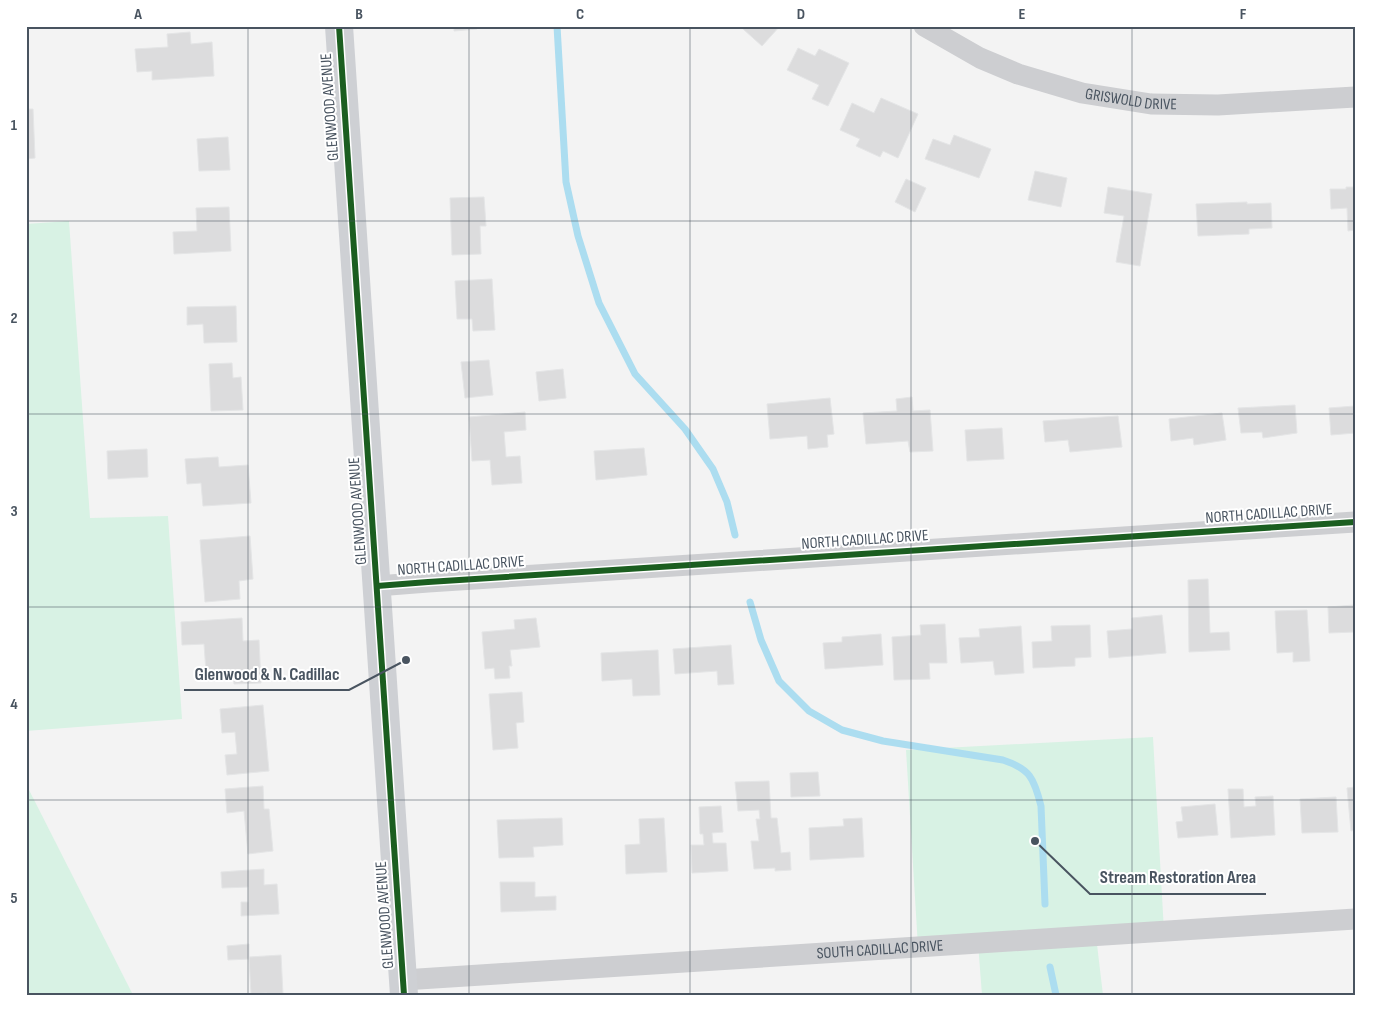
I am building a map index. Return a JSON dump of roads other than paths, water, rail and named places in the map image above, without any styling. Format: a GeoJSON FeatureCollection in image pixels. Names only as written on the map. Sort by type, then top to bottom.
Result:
{"type":"FeatureCollection","features":[{"type":"Feature","properties":{"kind":"street","name":"GLENWOOD AVENUE"},"geometry":{"type":"LineString","coordinates":[[339,26],[404,987]]}},
{"type":"Feature","properties":{"kind":"street","name":"GRISWOLD DRIVE"},"geometry":{"type":"LineString","coordinates":[[924,26],[980,58],[1018,74],[1082,93],[1151,104],[1218,105],[1355,97]]}},
{"type":"Feature","properties":{"kind":"street","name":"NORTH CADILLAC DRIVE"},"geometry":{"type":"LineString","coordinates":[[377,586],[1355,522]]}},
{"type":"Feature","properties":{"kind":"street","name":"SOUTH CADILLAC DRIVE"},"geometry":{"type":"LineString","coordinates":[[404,987],[1355,919]]}},
{"type":"Feature","properties":{"kind":"waterway"},"geometry":{"type":"LineString","coordinates":[[557,26],[566,182],[578,236],[599,303],[635,374],[685,429],[713,469],[727,502],[735,535]]}},
{"type":"Feature","properties":{"kind":"waterway"},"geometry":{"type":"LineString","coordinates":[[750,602],[761,640],[779,681],[809,711],[842,730],[883,741],[1003,760],[1019,767],[1030,776],[1036,788],[1041,806],[1045,904]]}},
{"type":"Feature","properties":{"kind":"waterway"},"geometry":{"type":"LineString","coordinates":[[1050,967],[1056,995]]}},
{"type":"Feature","properties":{"kind":"place","name":"Glenwood & N. Cadillac"},"geometry":{"type":"Point","coordinates":[406,660]}},
{"type":"Feature","properties":{"kind":"place","name":"Stream Restoration Area"},"geometry":{"type":"Point","coordinates":[1035,841]}}]}
